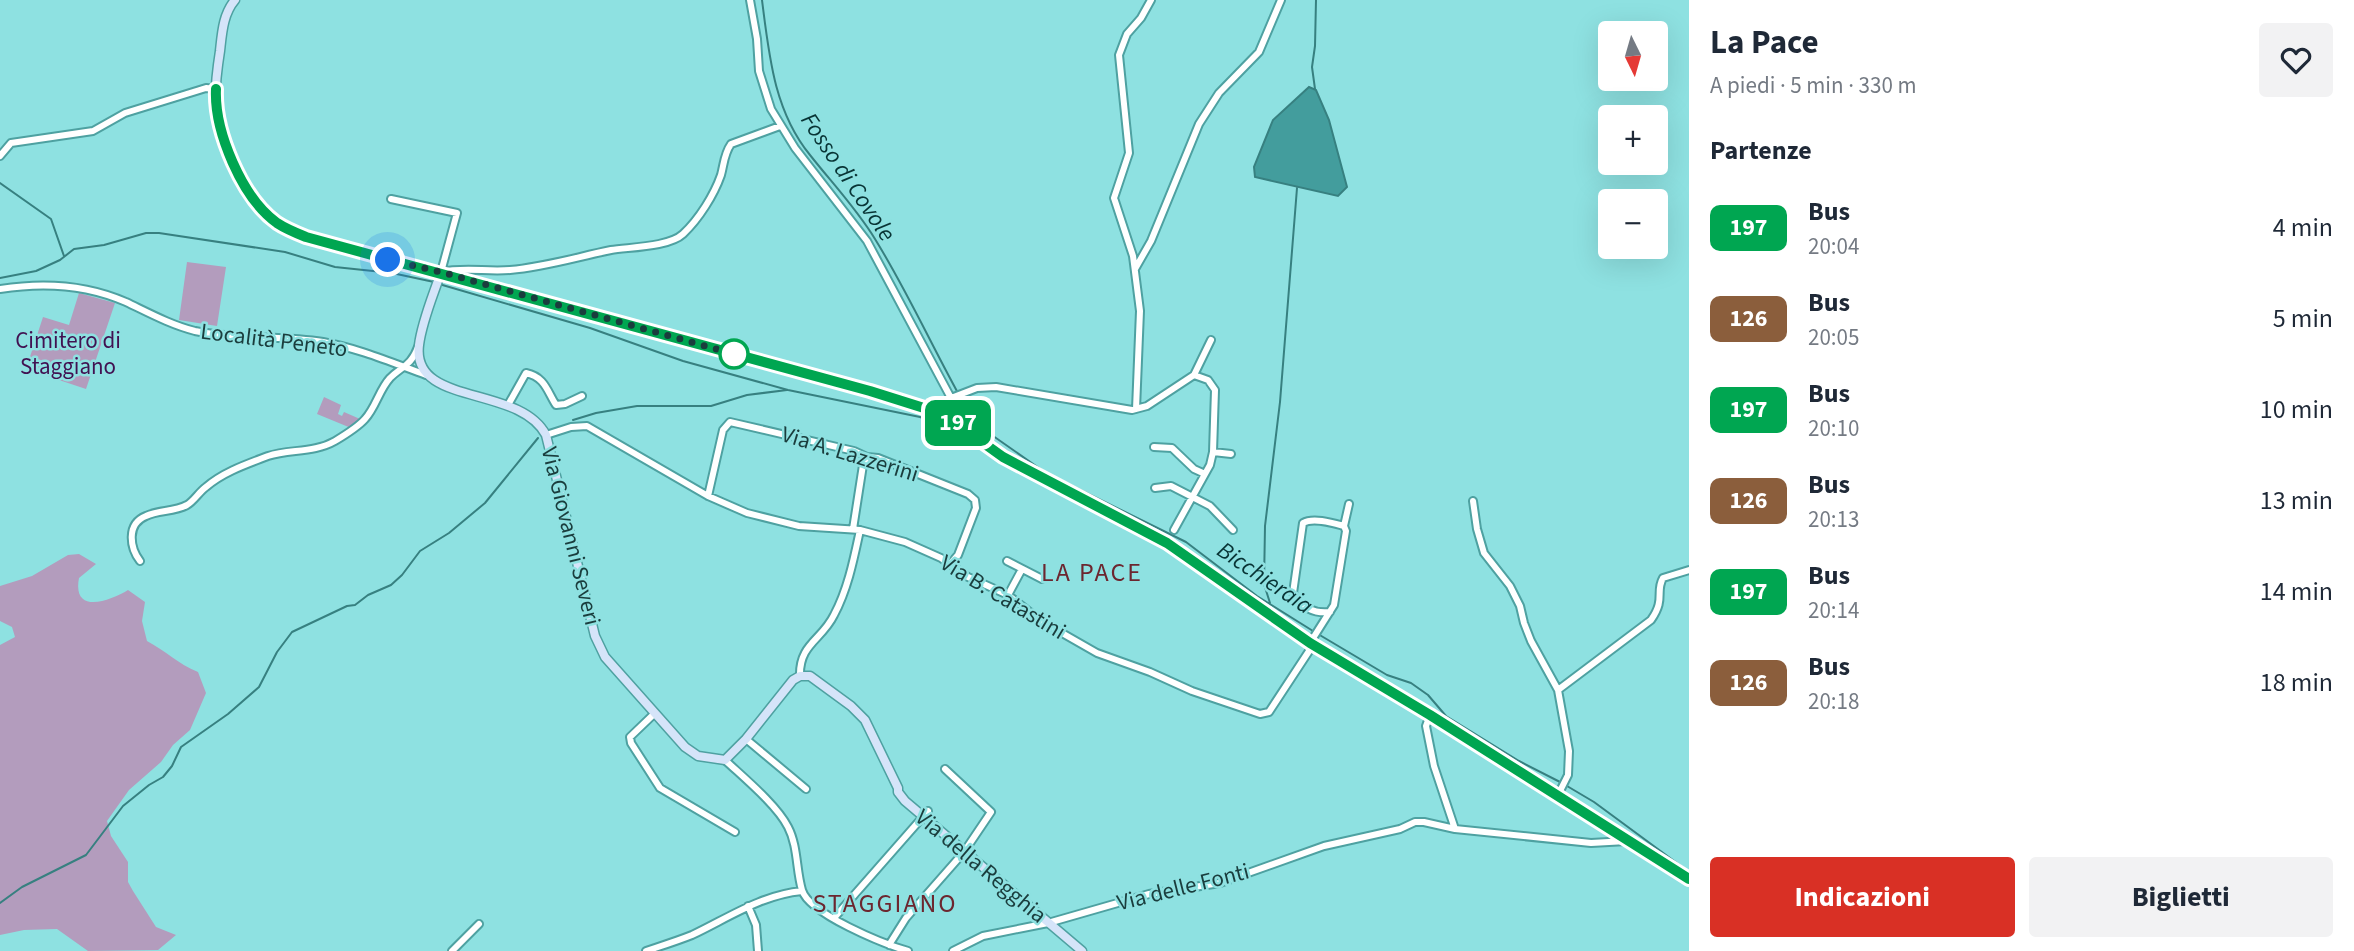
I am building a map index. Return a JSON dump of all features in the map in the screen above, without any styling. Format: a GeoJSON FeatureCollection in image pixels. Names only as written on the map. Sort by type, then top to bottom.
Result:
{"type":"FeatureCollection","features":[{"type":"Feature","properties":{"kind":"main road"},"geometry":{"type":"LineString","coordinates":[[235,0],[226,15],[216,89],[216,114],[229,152],[256,202],[276,222],[306,237],[438,280],[934,410],[961,425],[1003,457],[1167,543],[1312,642],[1560,792],[1627,841],[1689,879]]}},
{"type":"Feature","properties":{"kind":"main road"},"geometry":{"type":"LineString","coordinates":[[426,374],[421,366],[418,346],[438,280]]}},
{"type":"Feature","properties":{"kind":"main road","name":"Via Giovanni Severi"},"geometry":{"type":"LineString","coordinates":[[426,374],[443,386],[508,405],[536,419],[546,435],[595,636],[605,656],[692,753],[725,760]]}},
{"type":"Feature","properties":{"kind":"main road"},"geometry":{"type":"LineString","coordinates":[[725,760],[800,676]]}},
{"type":"Feature","properties":{"kind":"main road","name":"Via della Regghia"},"geometry":{"type":"LineString","coordinates":[[800,676],[810,676],[817,680],[865,720],[898,792],[964,852],[1082,951]]}},
{"type":"Feature","properties":{"kind":"street"},"geometry":{"type":"LineString","coordinates":[[750,0],[762,84],[780,126],[867,241],[954,398],[961,425]]}},
{"type":"Feature","properties":{"kind":"street"},"geometry":{"type":"LineString","coordinates":[[1136,409],[1140,311],[1135,269],[1114,198],[1129,153],[1119,55],[1127,34],[1151,0]]}},
{"type":"Feature","properties":{"kind":"street"},"geometry":{"type":"LineString","coordinates":[[1135,269],[1151,241],[1199,124],[1219,93],[1259,52],[1281,0]]}},
{"type":"Feature","properties":{"kind":"street"},"geometry":{"type":"LineString","coordinates":[[0,156],[11,143],[93,131],[135,110],[206,88],[216,89]]}},
{"type":"Feature","properties":{"kind":"street"},"geometry":{"type":"LineString","coordinates":[[438,280],[457,269],[508,271],[550,265],[683,235],[709,200],[731,144],[780,126]]}},
{"type":"Feature","properties":{"kind":"street"},"geometry":{"type":"LineString","coordinates":[[391,199],[457,213],[438,280]]}},
{"type":"Feature","properties":{"kind":"street","name":"Località Peneto"},"geometry":{"type":"LineString","coordinates":[[0,289],[39,284],[72,286],[105,294],[176,326],[196,331],[321,341],[426,374]]}},
{"type":"Feature","properties":{"kind":"street"},"geometry":{"type":"LineString","coordinates":[[954,398],[966,391],[985,386],[1136,409],[1147,406],[1194,375],[1211,340]]}},
{"type":"Feature","properties":{"kind":"street"},"geometry":{"type":"LineString","coordinates":[[141,561],[133,552],[131,536],[135,524],[145,516],[173,511],[189,504],[206,486],[229,472],[270,456],[315,449],[333,442],[364,420],[380,392],[392,376],[406,367],[418,346]]}},
{"type":"Feature","properties":{"kind":"street"},"geometry":{"type":"LineString","coordinates":[[508,405],[526,373],[535,375],[545,383],[555,405],[565,404],[582,396]]}},
{"type":"Feature","properties":{"kind":"street"},"geometry":{"type":"LineString","coordinates":[[1174,530],[1205,474],[1213,452],[1216,390],[1208,380],[1194,375]]}},
{"type":"Feature","properties":{"kind":"street","name":"Via A. Lazzerini"},"geometry":{"type":"LineString","coordinates":[[708,496],[723,430],[730,422],[854,451],[968,494],[975,500],[976,508],[958,555],[951,563]]}},
{"type":"Feature","properties":{"kind":"street","name":"Via B. Catastini"},"geometry":{"type":"LineString","coordinates":[[546,435],[571,427],[587,426],[708,496],[747,513],[799,526],[857,529],[905,542],[951,563],[968,577],[1008,595],[1041,621],[1097,653],[1192,691],[1260,714],[1269,712],[1334,605],[1349,504]]}},
{"type":"Feature","properties":{"kind":"street"},"geometry":{"type":"LineString","coordinates":[[1154,447],[1172,448],[1194,469],[1205,474]]}},
{"type":"Feature","properties":{"kind":"street"},"geometry":{"type":"LineString","coordinates":[[1213,452],[1231,454]]}},
{"type":"Feature","properties":{"kind":"street"},"geometry":{"type":"LineString","coordinates":[[800,676],[803,655],[834,616],[853,562],[863,465],[867,457]]}},
{"type":"Feature","properties":{"kind":"street"},"geometry":{"type":"LineString","coordinates":[[1155,488],[1171,486],[1210,506],[1233,530]]}},
{"type":"Feature","properties":{"kind":"street"},"geometry":{"type":"LineString","coordinates":[[1473,501],[1484,553],[1510,586],[1520,606],[1531,641],[1558,690],[1569,751],[1568,776],[1560,792]]}},
{"type":"Feature","properties":{"kind":"street"},"geometry":{"type":"LineString","coordinates":[[1330,612],[1315,612],[1294,598],[1303,523],[1309,520],[1344,526]]}},
{"type":"Feature","properties":{"kind":"street"},"geometry":{"type":"LineString","coordinates":[[1007,561],[1042,579]]}},
{"type":"Feature","properties":{"kind":"street"},"geometry":{"type":"LineString","coordinates":[[1008,595],[1022,569]]}},
{"type":"Feature","properties":{"kind":"street"},"geometry":{"type":"LineString","coordinates":[[1558,690],[1651,620],[1660,607],[1659,584],[1663,578],[1689,570]]}},
{"type":"Feature","properties":{"kind":"street"},"geometry":{"type":"LineString","coordinates":[[655,713],[630,737],[631,743],[660,788],[735,832]]}},
{"type":"Feature","properties":{"kind":"street"},"geometry":{"type":"LineString","coordinates":[[1430,715],[1426,726],[1434,766],[1454,829]]}},
{"type":"Feature","properties":{"kind":"street"},"geometry":{"type":"LineString","coordinates":[[746,739],[806,789]]}},
{"type":"Feature","properties":{"kind":"street"},"geometry":{"type":"LineString","coordinates":[[725,760],[755,788],[789,827],[802,891],[808,902],[889,945],[908,951]]}},
{"type":"Feature","properties":{"kind":"street"},"geometry":{"type":"LineString","coordinates":[[889,945],[906,918],[964,852],[991,813],[945,769]]}},
{"type":"Feature","properties":{"kind":"street"},"geometry":{"type":"LineString","coordinates":[[834,918],[925,814]]}},
{"type":"Feature","properties":{"kind":"street","name":"Via delle Fonti"},"geometry":{"type":"LineString","coordinates":[[953,951],[983,936],[1048,923],[1149,894],[1220,883],[1325,846],[1400,829],[1415,822],[1454,829],[1591,843],[1627,841]]}},
{"type":"Feature","properties":{"kind":"street"},"geometry":{"type":"LineString","coordinates":[[646,951],[692,934],[748,906],[776,896],[802,891]]}},
{"type":"Feature","properties":{"kind":"street"},"geometry":{"type":"LineString","coordinates":[[748,906],[756,925],[758,951]]}},
{"type":"Feature","properties":{"kind":"street"},"geometry":{"type":"LineString","coordinates":[[452,951],[479,924]]}},
{"type":"Feature","properties":{"kind":"green space"},"geometry":{"type":"Polygon","coordinates":[[[187,262],[226,267],[217,326],[179,320],[187,262]]]}},
{"type":"Feature","properties":{"kind":"green space","name":"Cimitero di Staggiano"},"geometry":{"type":"Polygon","coordinates":[[[79,293],[115,303],[86,389],[26,369],[43,317],[69,325],[79,293]]]}},
{"type":"Feature","properties":{"kind":"green space"},"geometry":{"type":"Polygon","coordinates":[[[324,397],[341,405],[338,414],[342,416],[344,412],[360,419],[351,428],[317,414],[324,397]]]}},
{"type":"Feature","properties":{"kind":"green space"},"geometry":{"type":"Polygon","coordinates":[[[79,554],[96,564],[79,578],[78,590],[81,597],[87,601],[103,601],[128,590],[145,602],[142,621],[147,641],[198,672],[206,693],[190,730],[173,745],[161,762],[129,790],[107,821],[111,836],[128,862],[128,882],[133,891],[156,927],[176,935],[158,950],[88,951],[57,929],[24,930],[0,935],[0,645],[15,637],[12,627],[0,621],[0,586],[32,576],[68,555],[79,554]]]}},
{"type":"Feature","properties":{"kind":"shaded area"},"geometry":{"type":"Polygon","coordinates":[[[1309,87],[1316,90],[1329,120],[1347,187],[1338,196],[1255,177],[1254,167],[1273,120],[1309,87]]]}},
{"type":"Feature","properties":{"kind":"waterway","name":"Fosso di Covole"},"geometry":{"type":"LineString","coordinates":[[762,0],[775,82],[788,120],[810,155],[875,239],[958,393]]}},
{"type":"Feature","properties":{"kind":"waterway"},"geometry":{"type":"LineString","coordinates":[[1315,89],[1312,67],[1316,0]]}},
{"type":"Feature","properties":{"kind":"waterway"},"geometry":{"type":"LineString","coordinates":[[0,183],[51,219],[64,256]]}},
{"type":"Feature","properties":{"kind":"waterway"},"geometry":{"type":"LineString","coordinates":[[1270,603],[1264,584],[1265,526],[1280,402],[1297,188]]}},
{"type":"Feature","properties":{"kind":"waterway"},"geometry":{"type":"LineString","coordinates":[[0,278],[36,271],[60,260],[74,249],[104,245],[146,233],[159,233],[285,252],[335,267],[392,273],[434,282]]}},
{"type":"Feature","properties":{"kind":"waterway"},"geometry":{"type":"LineString","coordinates":[[439,284],[590,328],[683,361],[788,390],[920,417],[965,433]]}},
{"type":"Feature","properties":{"kind":"waterway"},"geometry":{"type":"LineString","coordinates":[[573,420],[637,406],[711,406],[747,395],[787,390]]}},
{"type":"Feature","properties":{"kind":"waterway","name":"Fosso di Covole"},"geometry":{"type":"LineString","coordinates":[[961,398],[974,420],[985,430]]}},
{"type":"Feature","properties":{"kind":"waterway","name":"Bicchieraia"},"geometry":{"type":"LineString","coordinates":[[974,432],[986,431],[1046,473],[1186,542],[1257,596],[1313,631]]}},
{"type":"Feature","properties":{"kind":"waterway"},"geometry":{"type":"LineString","coordinates":[[0,903],[22,887],[86,855],[123,806],[163,777],[181,747],[228,714],[259,687],[277,652],[292,632],[347,606],[355,605],[368,595],[391,585],[420,551],[449,533],[485,503],[538,438]]}},
{"type":"Feature","properties":{"kind":"waterway","name":"Bicchieraia"},"geometry":{"type":"LineString","coordinates":[[1318,634],[1387,675],[1411,683],[1428,695],[1446,716],[1519,761],[1562,783]]}},
{"type":"Feature","properties":{"kind":"waterway","name":"Bicchieraia"},"geometry":{"type":"LineString","coordinates":[[1567,786],[1594,802],[1689,872]]}},
{"type":"Feature","properties":{"kind":"bus line","name":"197"},"geometry":{"type":"LineString","coordinates":[[216,89],[216,114],[238,170],[263,211],[288,230],[388,260],[441,272],[870,391],[943,414],[1003,457],[1167,543],[1310,643],[1430,715],[1689,879]]}},
{"type":"Feature","properties":{"kind":"district","name":"LA PACE"},"geometry":{"type":"Point","coordinates":[1092,572]}},
{"type":"Feature","properties":{"kind":"district","name":"STAGGIANO"},"geometry":{"type":"Point","coordinates":[885,903]}},
{"type":"Feature","properties":{"kind":"route"},"geometry":{"type":"LineString","coordinates":[[388,260],[441,272],[734,354]]}}]}
